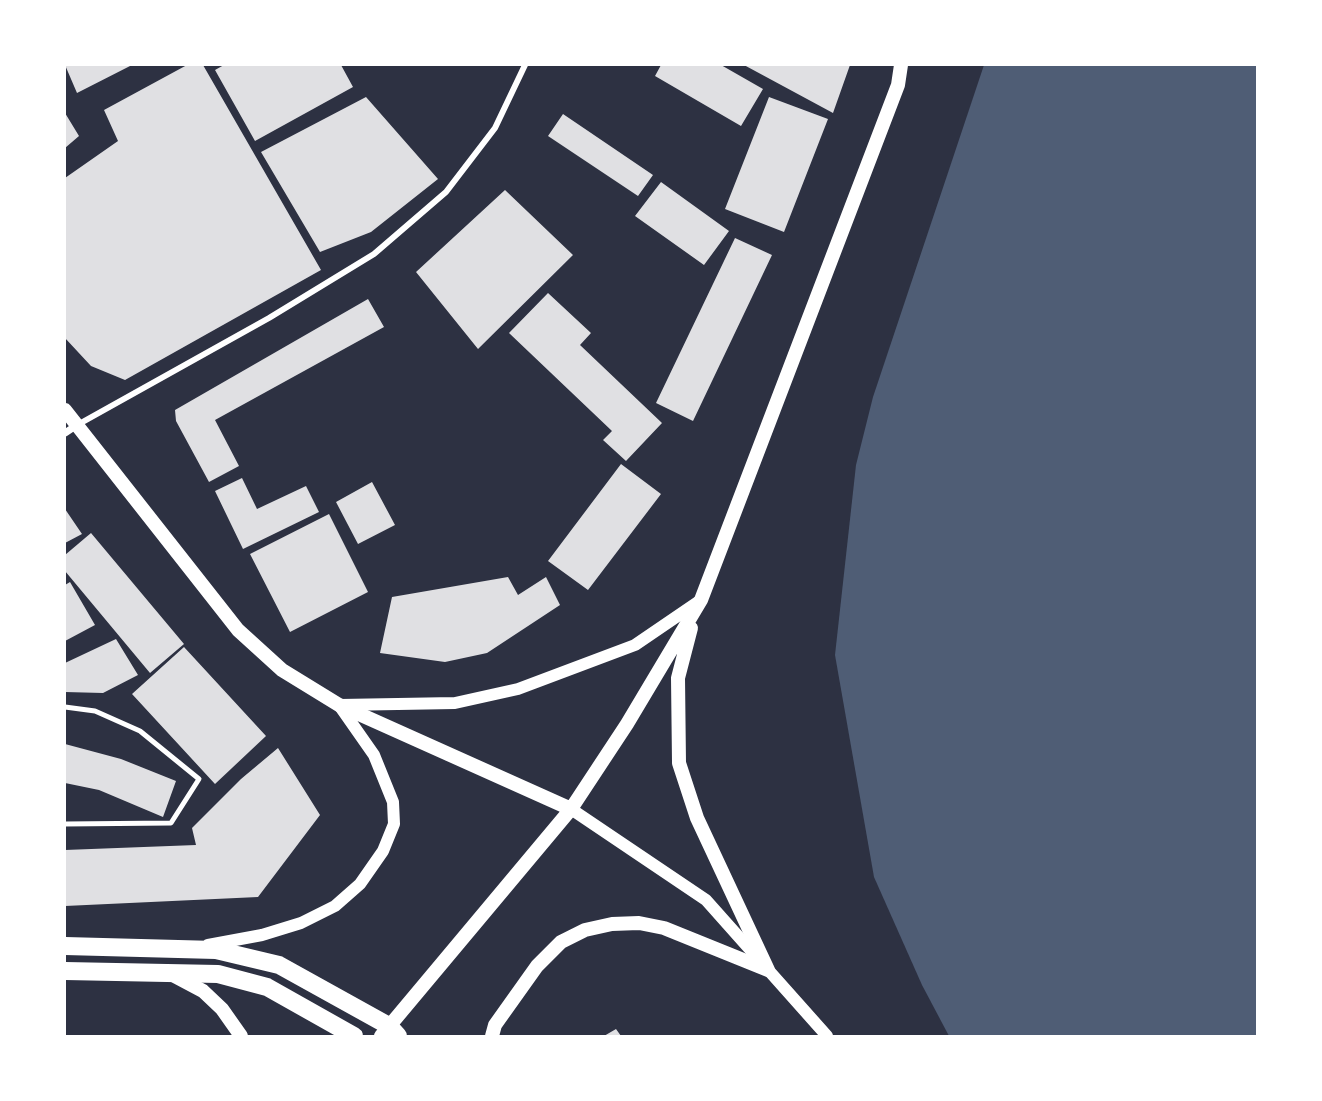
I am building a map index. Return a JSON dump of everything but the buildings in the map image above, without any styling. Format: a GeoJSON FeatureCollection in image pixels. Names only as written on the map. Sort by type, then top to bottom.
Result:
{"type":"FeatureCollection","features":[{"type":"Feature","properties":{"kind":"main road"},"geometry":{"type":"LineString","coordinates":[[768,970],[697,818],[679,763],[678,678],[701,600],[893,97],[901,65]]}},
{"type":"Feature","properties":{"kind":"main road"},"geometry":{"type":"LineString","coordinates":[[65,410],[71,429],[239,630],[282,670],[339,705],[571,809]]}},
{"type":"Feature","properties":{"kind":"main road"},"geometry":{"type":"LineString","coordinates":[[65,946],[216,950],[279,965],[389,1033],[571,809],[627,724],[701,600]]}},
{"type":"Feature","properties":{"kind":"main road"},"geometry":{"type":"LineString","coordinates":[[492,1036],[495,1025],[537,966],[561,942],[598,927],[639,923],[664,928],[768,970]]}},
{"type":"Feature","properties":{"kind":"main road"},"geometry":{"type":"LineString","coordinates":[[65,971],[218,974],[267,988],[354,1036]]}},
{"type":"Feature","properties":{"kind":"main road"},"geometry":{"type":"LineString","coordinates":[[167,972],[203,991],[222,1009],[241,1036]]}},
{"type":"Feature","properties":{"kind":"street"},"geometry":{"type":"LineString","coordinates":[[71,429],[269,318],[374,254],[446,192],[495,128],[525,65]]}},
{"type":"Feature","properties":{"kind":"street"},"geometry":{"type":"LineString","coordinates":[[339,705],[455,703],[518,689],[635,645],[701,600]]}},
{"type":"Feature","properties":{"kind":"street"},"geometry":{"type":"LineString","coordinates":[[186,949],[262,935],[301,923],[335,906],[360,884],[383,851],[394,824],[393,802],[374,755],[339,705]]}},
{"type":"Feature","properties":{"kind":"street"},"geometry":{"type":"LineString","coordinates":[[571,809],[706,900],[827,1036]]}},
{"type":"Feature","properties":{"kind":"lane"},"geometry":{"type":"LineString","coordinates":[[65,706],[95,711],[140,731],[199,779],[172,823],[65,824]]}},
{"type":"Feature","properties":{"kind":"water"},"geometry":{"type":"Polygon","coordinates":[[[984,65],[1257,65],[1257,1036],[949,1036],[922,985],[874,877],[835,655],[856,465],[873,397],[984,65]]]}}]}
